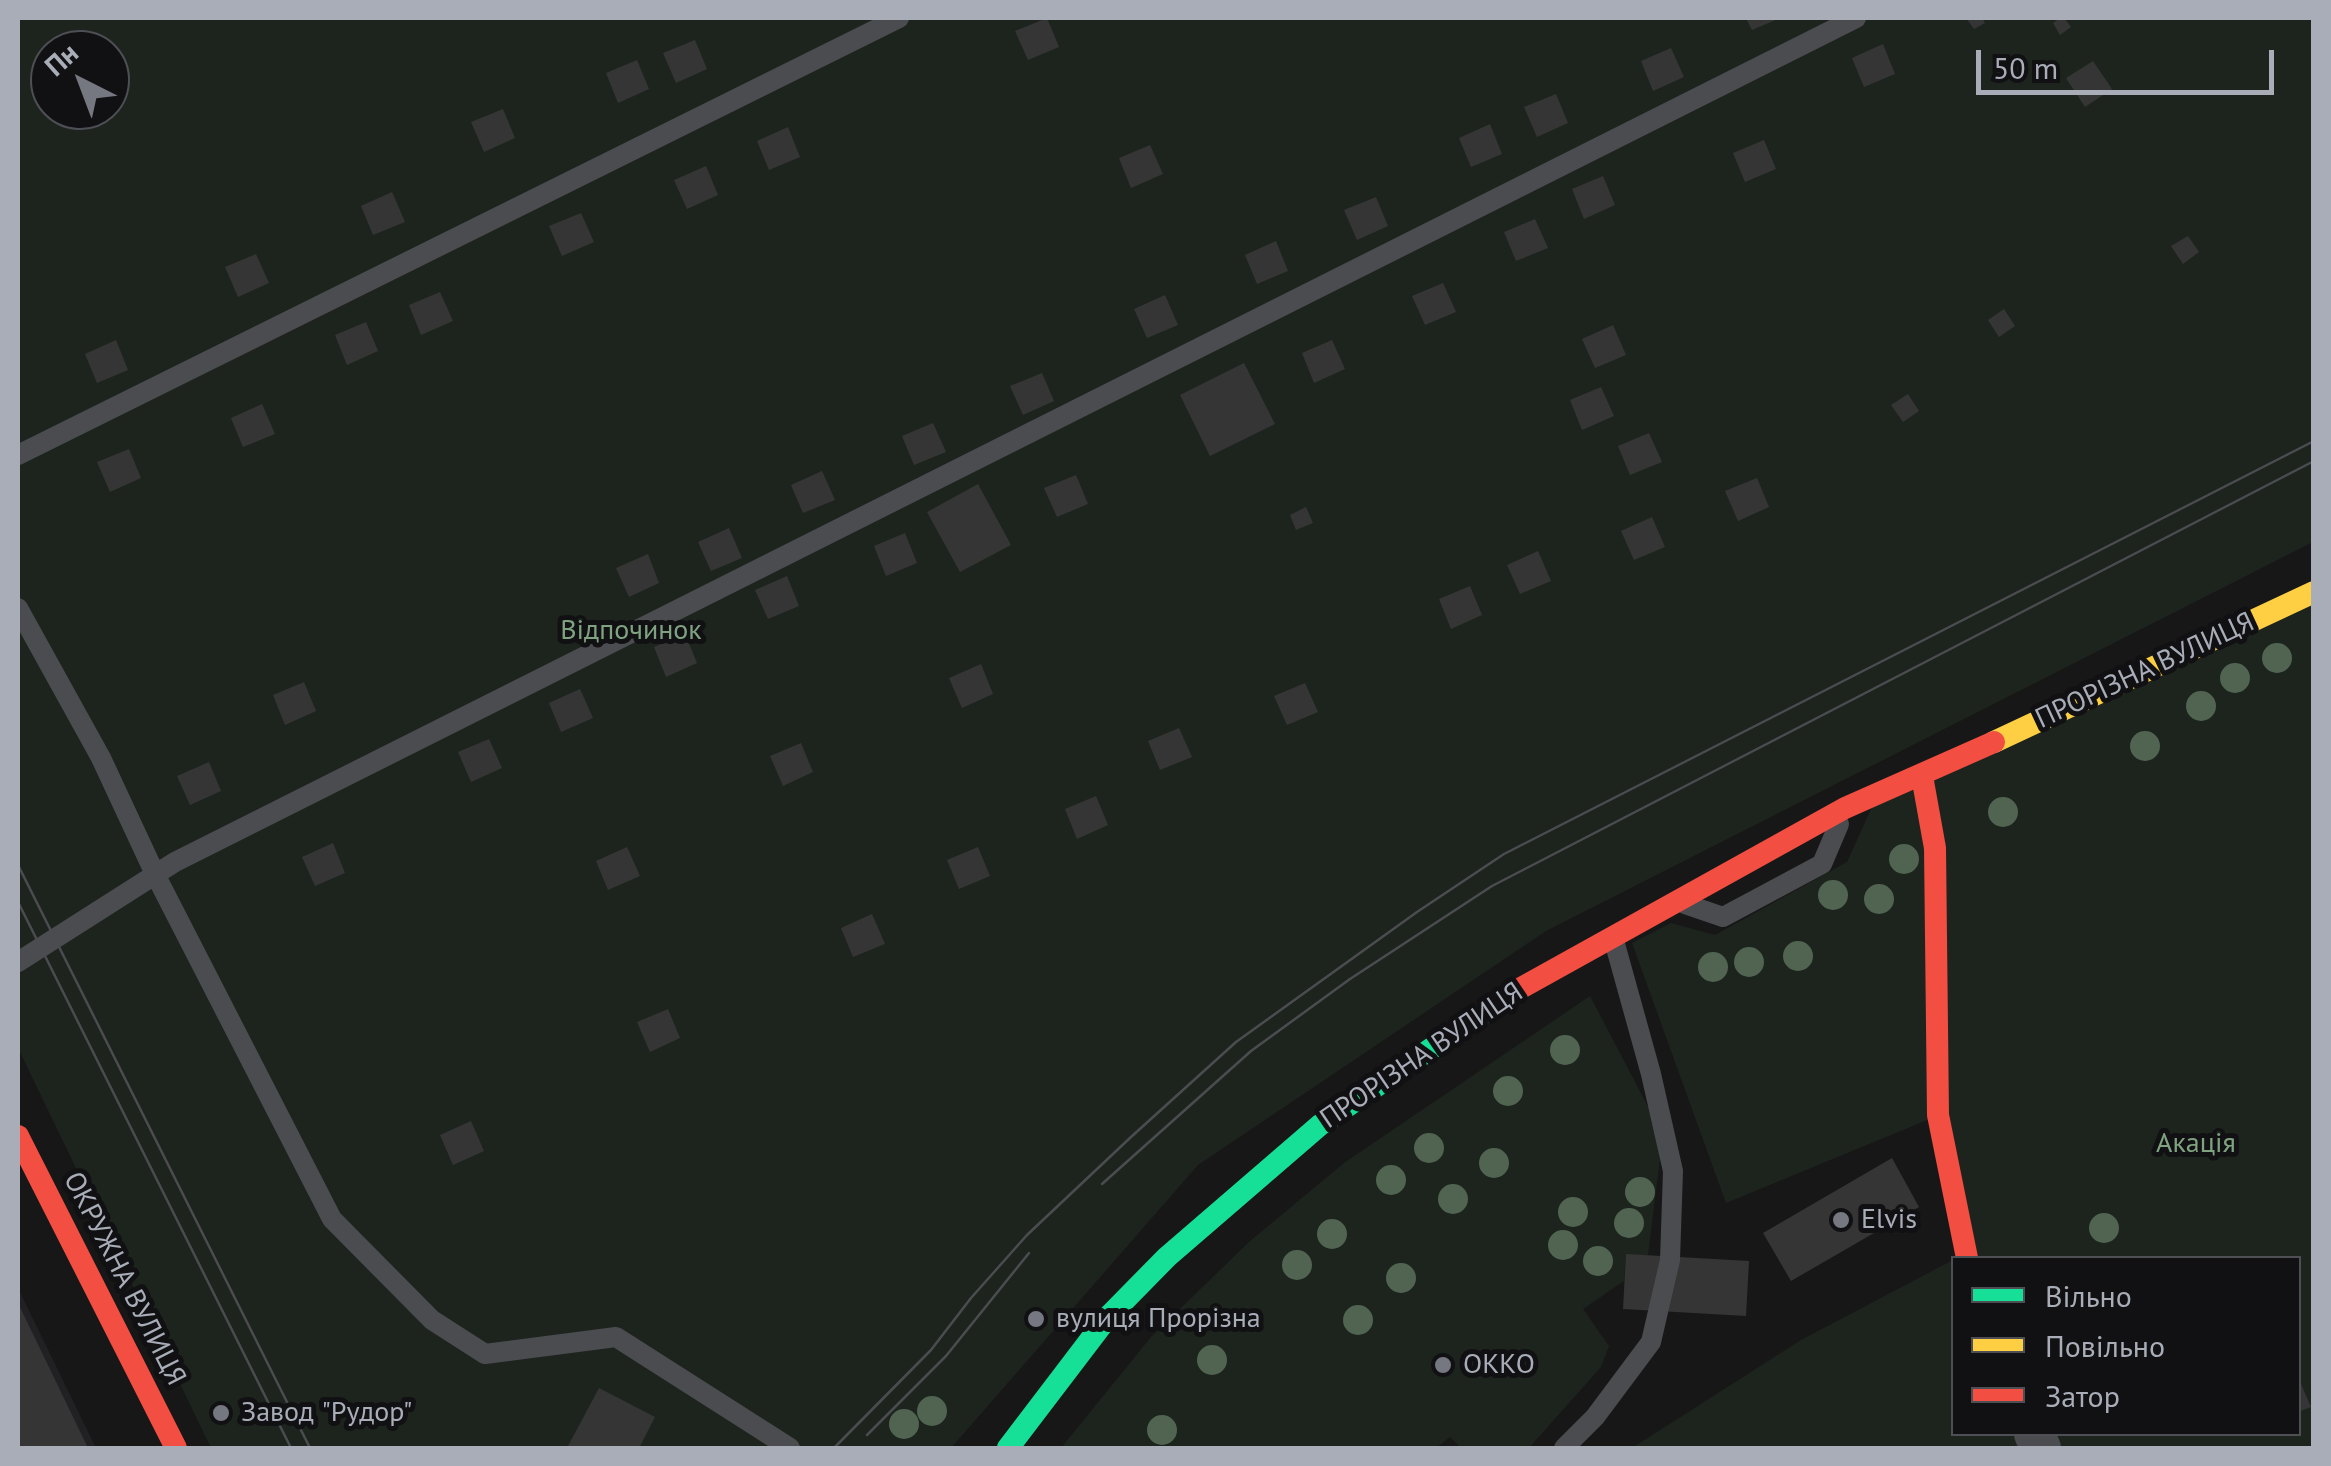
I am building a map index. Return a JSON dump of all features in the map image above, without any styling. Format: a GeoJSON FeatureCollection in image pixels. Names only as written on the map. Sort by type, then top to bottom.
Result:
{"type":"FeatureCollection","features":[{"type":"Feature","properties":{"kind":"main road","name":"ПРОРІЗНА ВУЛИЦЯ"},"geometry":{"type":"LineString","coordinates":[[1008,1448],[1108,1318],[1167,1256],[1233,1196],[1320,1124],[1549,970],[1845,808],[1922,776],[2314,592]]}},
{"type":"Feature","properties":{"kind":"main road"},"geometry":{"type":"LineString","coordinates":[[1922,776],[1935,848],[1938,1115],[1968,1256]]}},
{"type":"Feature","properties":{"kind":"main road","name":"ОКРУЖНА ВУЛИЦЯ"},"geometry":{"type":"LineString","coordinates":[[18,1136],[176,1448]]}},
{"type":"Feature","properties":{"kind":"lane"},"geometry":{"type":"LineString","coordinates":[[18,455],[899,18]]}},
{"type":"Feature","properties":{"kind":"lane"},"geometry":{"type":"LineString","coordinates":[[18,962],[175,862],[1856,18]]}},
{"type":"Feature","properties":{"kind":"lane"},"geometry":{"type":"LineString","coordinates":[[18,608],[102,758],[155,874],[332,1218],[432,1320],[485,1354],[616,1336],[790,1448]]}},
{"type":"Feature","properties":{"kind":"lane"},"geometry":{"type":"LineString","coordinates":[[1674,900],[1723,916],[1822,864],[1845,808]]}},
{"type":"Feature","properties":{"kind":"lane"},"geometry":{"type":"LineString","coordinates":[[1564,1448],[1595,1417],[1652,1342],[1670,1260],[1673,1171],[1652,1074],[1612,934]]}},
{"type":"Feature","properties":{"kind":"shaded area"},"geometry":{"type":"Polygon","coordinates":[[[18,1288],[96,1448],[18,1448],[18,1288]]]}},
{"type":"Feature","properties":{"kind":"green space","name":"Відпочинок"},"geometry":{"type":"Polygon","coordinates":[[[18,18],[2313,18],[2313,542],[1546,931],[1198,1165],[951,1448],[211,1448],[18,1048],[18,18]]]}},
{"type":"Feature","properties":{"kind":"green space","name":"Акація"},"geometry":{"type":"Polygon","coordinates":[[[2313,592],[2313,1448],[1632,1448],[1801,1340],[1951,1261],[1951,1436],[2301,1436],[2301,1256],[1956,1256],[1937,1116],[1726,1203],[1632,943],[1671,923],[1715,935],[1847,862],[1877,796],[2313,592]]]}},
{"type":"Feature","properties":{"kind":"green space"},"geometry":{"type":"Polygon","coordinates":[[[1590,996],[1654,1118],[1660,1159],[1648,1255],[1626,1255],[1624,1281],[1583,1309],[1609,1346],[1601,1367],[1529,1448],[1461,1448],[1450,1437],[1436,1448],[1061,1448],[1151,1337],[1250,1241],[1344,1163],[1590,996]]]}},
{"type":"Feature","properties":{"kind":"building"},"geometry":{"type":"Polygon","coordinates":[[[1047,18],[1059,47],[1028,60],[1015,31],[1047,18]]]}},
{"type":"Feature","properties":{"kind":"building"},"geometry":{"type":"Polygon","coordinates":[[[1746,18],[1780,18],[1752,30],[1746,18]]]}},
{"type":"Feature","properties":{"kind":"building"},"geometry":{"type":"Polygon","coordinates":[[[1966,18],[1982,18],[1985,23],[1974,29],[1966,18]]]}},
{"type":"Feature","properties":{"kind":"building"},"geometry":{"type":"Polygon","coordinates":[[[2060,18],[2071,27],[2060,35],[2053,23],[2060,18]]]}},
{"type":"Feature","properties":{"kind":"building"},"geometry":{"type":"Polygon","coordinates":[[[695,40],[707,69],[676,83],[663,53],[695,40]]]}},
{"type":"Feature","properties":{"kind":"building"},"geometry":{"type":"Polygon","coordinates":[[[1883,44],[1895,74],[1864,87],[1852,58],[1883,44]]]}},
{"type":"Feature","properties":{"kind":"building"},"geometry":{"type":"Polygon","coordinates":[[[1671,48],[1684,77],[1653,91],[1641,61],[1671,48]]]}},
{"type":"Feature","properties":{"kind":"building"},"geometry":{"type":"Polygon","coordinates":[[[637,60],[649,89],[618,103],[606,73],[637,60]]]}},
{"type":"Feature","properties":{"kind":"building"},"geometry":{"type":"Polygon","coordinates":[[[2093,61],[2112,89],[2085,107],[2066,78],[2093,61]]]}},
{"type":"Feature","properties":{"kind":"building"},"geometry":{"type":"Polygon","coordinates":[[[1556,94],[1568,123],[1537,137],[1524,107],[1556,94]]]}},
{"type":"Feature","properties":{"kind":"building"},"geometry":{"type":"Polygon","coordinates":[[[503,109],[515,138],[484,152],[471,122],[503,109]]]}},
{"type":"Feature","properties":{"kind":"building"},"geometry":{"type":"Polygon","coordinates":[[[1490,124],[1502,154],[1471,167],[1459,138],[1490,124]]]}},
{"type":"Feature","properties":{"kind":"building"},"geometry":{"type":"Polygon","coordinates":[[[788,127],[800,157],[769,170],[757,141],[788,127]]]}},
{"type":"Feature","properties":{"kind":"building"},"geometry":{"type":"Polygon","coordinates":[[[1764,140],[1776,169],[1745,182],[1733,153],[1764,140]]]}},
{"type":"Feature","properties":{"kind":"building"},"geometry":{"type":"Polygon","coordinates":[[[1150,145],[1163,174],[1131,188],[1119,158],[1150,145]]]}},
{"type":"Feature","properties":{"kind":"building"},"geometry":{"type":"Polygon","coordinates":[[[706,166],[718,195],[687,209],[674,180],[706,166]]]}},
{"type":"Feature","properties":{"kind":"building"},"geometry":{"type":"Polygon","coordinates":[[[1603,176],[1615,205],[1584,219],[1572,189],[1603,176]]]}},
{"type":"Feature","properties":{"kind":"building"},"geometry":{"type":"Polygon","coordinates":[[[392,192],[405,222],[373,235],[361,206],[392,192]]]}},
{"type":"Feature","properties":{"kind":"building"},"geometry":{"type":"Polygon","coordinates":[[[1376,197],[1388,226],[1357,240],[1344,210],[1376,197]]]}},
{"type":"Feature","properties":{"kind":"building"},"geometry":{"type":"Polygon","coordinates":[[[581,213],[594,242],[562,256],[549,226],[581,213]]]}},
{"type":"Feature","properties":{"kind":"building"},"geometry":{"type":"Polygon","coordinates":[[[1535,219],[1548,248],[1516,261],[1504,232],[1535,219]]]}},
{"type":"Feature","properties":{"kind":"building"},"geometry":{"type":"Polygon","coordinates":[[[2188,236],[2199,252],[2183,264],[2171,246],[2188,236]]]}},
{"type":"Feature","properties":{"kind":"building"},"geometry":{"type":"Polygon","coordinates":[[[1276,241],[1288,271],[1257,284],[1245,255],[1276,241]]]}},
{"type":"Feature","properties":{"kind":"building"},"geometry":{"type":"Polygon","coordinates":[[[256,254],[269,283],[238,297],[225,267],[256,254]]]}},
{"type":"Feature","properties":{"kind":"building"},"geometry":{"type":"Polygon","coordinates":[[[1443,283],[1456,312],[1425,325],[1412,296],[1443,283]]]}},
{"type":"Feature","properties":{"kind":"building"},"geometry":{"type":"Polygon","coordinates":[[[440,292],[453,321],[421,335],[409,305],[440,292]]]}},
{"type":"Feature","properties":{"kind":"building"},"geometry":{"type":"Polygon","coordinates":[[[1165,295],[1178,325],[1147,338],[1134,309],[1165,295]]]}},
{"type":"Feature","properties":{"kind":"building"},"geometry":{"type":"Polygon","coordinates":[[[2004,309],[2015,326],[1999,337],[1988,320],[2004,309]]]}},
{"type":"Feature","properties":{"kind":"building"},"geometry":{"type":"Polygon","coordinates":[[[366,322],[378,351],[347,365],[335,335],[366,322]]]}},
{"type":"Feature","properties":{"kind":"building"},"geometry":{"type":"Polygon","coordinates":[[[1613,325],[1626,355],[1595,368],[1582,339],[1613,325]]]}},
{"type":"Feature","properties":{"kind":"building"},"geometry":{"type":"Polygon","coordinates":[[[116,340],[128,370],[97,383],[85,354],[116,340]]]}},
{"type":"Feature","properties":{"kind":"building"},"geometry":{"type":"Polygon","coordinates":[[[1332,340],[1345,369],[1314,383],[1302,353],[1332,340]]]}},
{"type":"Feature","properties":{"kind":"building"},"geometry":{"type":"Polygon","coordinates":[[[1244,363],[1275,424],[1210,456],[1180,395],[1244,363]]]}},
{"type":"Feature","properties":{"kind":"building"},"geometry":{"type":"Polygon","coordinates":[[[1042,373],[1054,401],[1023,415],[1010,386],[1042,373]]]}},
{"type":"Feature","properties":{"kind":"building"},"geometry":{"type":"Polygon","coordinates":[[[1601,387],[1614,416],[1582,430],[1570,400],[1601,387]]]}},
{"type":"Feature","properties":{"kind":"building"},"geometry":{"type":"Polygon","coordinates":[[[1908,394],[1919,411],[1903,422],[1891,405],[1908,394]]]}},
{"type":"Feature","properties":{"kind":"building"},"geometry":{"type":"Polygon","coordinates":[[[262,404],[275,434],[243,447],[231,418],[262,404]]]}},
{"type":"Feature","properties":{"kind":"building"},"geometry":{"type":"Polygon","coordinates":[[[933,423],[946,452],[914,465],[902,436],[933,423]]]}},
{"type":"Feature","properties":{"kind":"building"},"geometry":{"type":"Polygon","coordinates":[[[1649,433],[1662,462],[1630,475],[1618,446],[1649,433]]]}},
{"type":"Feature","properties":{"kind":"building"},"geometry":{"type":"Polygon","coordinates":[[[129,449],[141,478],[110,492],[97,462],[129,449]]]}},
{"type":"Feature","properties":{"kind":"building"},"geometry":{"type":"Polygon","coordinates":[[[822,471],[835,500],[803,513],[791,485],[822,471]]]}},
{"type":"Feature","properties":{"kind":"building"},"geometry":{"type":"Polygon","coordinates":[[[1076,475],[1088,504],[1057,517],[1044,488],[1076,475]]]}},
{"type":"Feature","properties":{"kind":"building"},"geometry":{"type":"Polygon","coordinates":[[[1757,478],[1769,507],[1738,521],[1725,491],[1757,478]]]}},
{"type":"Feature","properties":{"kind":"building"},"geometry":{"type":"Polygon","coordinates":[[[978,484],[1011,545],[960,572],[927,512],[978,484]]]}},
{"type":"Feature","properties":{"kind":"building"},"geometry":{"type":"Polygon","coordinates":[[[1306,507],[1313,523],[1296,530],[1290,515],[1306,507]]]}},
{"type":"Feature","properties":{"kind":"building"},"geometry":{"type":"Polygon","coordinates":[[[1652,517],[1665,547],[1634,560],[1621,531],[1652,517]]]}},
{"type":"Feature","properties":{"kind":"building"},"geometry":{"type":"Polygon","coordinates":[[[729,528],[742,558],[711,571],[698,542],[729,528]]]}},
{"type":"Feature","properties":{"kind":"building"},"geometry":{"type":"Polygon","coordinates":[[[905,533],[917,563],[886,576],[874,546],[905,533]]]}},
{"type":"Feature","properties":{"kind":"building"},"geometry":{"type":"Polygon","coordinates":[[[1538,551],[1551,581],[1520,594],[1507,565],[1538,551]]]}},
{"type":"Feature","properties":{"kind":"building"},"geometry":{"type":"Polygon","coordinates":[[[648,554],[659,583],[629,597],[616,568],[648,554]]]}},
{"type":"Feature","properties":{"kind":"building"},"geometry":{"type":"Polygon","coordinates":[[[787,576],[799,606],[768,619],[755,590],[787,576]]]}},
{"type":"Feature","properties":{"kind":"building"},"geometry":{"type":"Polygon","coordinates":[[[1470,586],[1482,615],[1451,629],[1439,599],[1470,586]]]}},
{"type":"Feature","properties":{"kind":"building"},"geometry":{"type":"Polygon","coordinates":[[[685,634],[697,663],[666,677],[654,647],[685,634]]]}},
{"type":"Feature","properties":{"kind":"building"},"geometry":{"type":"Polygon","coordinates":[[[981,664],[993,694],[962,708],[949,678],[981,664]]]}},
{"type":"Feature","properties":{"kind":"building"},"geometry":{"type":"Polygon","coordinates":[[[304,682],[316,711],[285,725],[273,695],[304,682]]]}},
{"type":"Feature","properties":{"kind":"building"},"geometry":{"type":"Polygon","coordinates":[[[1305,683],[1318,712],[1287,725],[1274,696],[1305,683]]]}},
{"type":"Feature","properties":{"kind":"building"},"geometry":{"type":"Polygon","coordinates":[[[580,689],[593,718],[561,732],[549,703],[580,689]]]}},
{"type":"Feature","properties":{"kind":"building"},"geometry":{"type":"Polygon","coordinates":[[[1179,728],[1192,757],[1160,770],[1148,741],[1179,728]]]}},
{"type":"Feature","properties":{"kind":"building"},"geometry":{"type":"Polygon","coordinates":[[[489,739],[502,768],[471,782],[458,752],[489,739]]]}},
{"type":"Feature","properties":{"kind":"building"},"geometry":{"type":"Polygon","coordinates":[[[801,743],[813,772],[783,786],[770,756],[801,743]]]}},
{"type":"Feature","properties":{"kind":"building"},"geometry":{"type":"Polygon","coordinates":[[[209,762],[221,791],[190,805],[177,776],[209,762]]]}},
{"type":"Feature","properties":{"kind":"building"},"geometry":{"type":"Polygon","coordinates":[[[1096,796],[1108,825],[1077,839],[1065,809],[1096,796]]]}},
{"type":"Feature","properties":{"kind":"building"},"geometry":{"type":"Polygon","coordinates":[[[333,843],[345,873],[315,886],[302,857],[333,843]]]}},
{"type":"Feature","properties":{"kind":"building"},"geometry":{"type":"Polygon","coordinates":[[[627,847],[640,876],[608,890],[596,861],[627,847]]]}},
{"type":"Feature","properties":{"kind":"building"},"geometry":{"type":"Polygon","coordinates":[[[978,847],[990,876],[959,889],[947,860],[978,847]]]}},
{"type":"Feature","properties":{"kind":"building"},"geometry":{"type":"Polygon","coordinates":[[[872,914],[885,944],[853,957],[841,928],[872,914]]]}},
{"type":"Feature","properties":{"kind":"building"},"geometry":{"type":"Polygon","coordinates":[[[668,1009],[680,1038],[650,1052],[637,1022],[668,1009]]]}},
{"type":"Feature","properties":{"kind":"building"},"geometry":{"type":"Polygon","coordinates":[[[471,1121],[484,1151],[453,1165],[440,1135],[471,1121]]]}},
{"type":"Feature","properties":{"kind":"building","name":"Elvis"},"geometry":{"type":"Polygon","coordinates":[[[1892,1158],[1919,1207],[1791,1281],[1763,1233],[1892,1158]]]}},
{"type":"Feature","properties":{"kind":"building"},"geometry":{"type":"Polygon","coordinates":[[[1626,1254],[1749,1261],[1746,1316],[1623,1309],[1626,1254]]]}},
{"type":"Feature","properties":{"kind":"building"},"geometry":{"type":"Polygon","coordinates":[[[18,1303],[88,1448],[18,1448],[18,1303]]]}},
{"type":"Feature","properties":{"kind":"building"},"geometry":{"type":"Polygon","coordinates":[[[2301,1384],[2311,1407],[2301,1411],[2301,1384]]]}},
{"type":"Feature","properties":{"kind":"building"},"geometry":{"type":"Polygon","coordinates":[[[599,1388],[655,1417],[639,1448],[567,1448],[599,1388]]]}},
{"type":"Feature","properties":{"kind":"tram line"},"geometry":{"type":"LineString","coordinates":[[834,1448],[931,1350],[1027,1235],[1131,1137],[1236,1042],[1417,912],[1504,854],[2314,441]]}},
{"type":"Feature","properties":{"kind":"tram line"},"geometry":{"type":"LineString","coordinates":[[1102,1184],[1251,1051],[1350,979],[1492,886],[2314,461]]}},
{"type":"Feature","properties":{"kind":"tram line"},"geometry":{"type":"LineString","coordinates":[[18,865],[310,1448]]}},
{"type":"Feature","properties":{"kind":"tram line"},"geometry":{"type":"LineString","coordinates":[[18,902],[291,1448]]}},
{"type":"Feature","properties":{"kind":"tram line"},"geometry":{"type":"LineString","coordinates":[[867,1435],[946,1356],[1029,1253]]}},
{"type":"Feature","properties":{"kind":"traffic: fast"},"geometry":{"type":"LineString","coordinates":[[1008,1448],[1107,1318],[1167,1257],[1320,1125],[1512,993]]}},
{"type":"Feature","properties":{"kind":"traffic: slow"},"geometry":{"type":"LineString","coordinates":[[1994,742],[2314,592]]}},
{"type":"Feature","properties":{"kind":"traffic: jam"},"geometry":{"type":"LineString","coordinates":[[1512,993],[1845,808],[1994,742]]}},
{"type":"Feature","properties":{"kind":"traffic: jam"},"geometry":{"type":"LineString","coordinates":[[1922,776],[1935,848],[1938,1115],[1967,1256]]}},
{"type":"Feature","properties":{"kind":"traffic: jam"},"geometry":{"type":"LineString","coordinates":[[18,1136],[176,1448]]}},
{"type":"Feature","properties":{"kind":"place","name":"Elvis"},"geometry":{"type":"Point","coordinates":[1841,1220]}},
{"type":"Feature","properties":{"kind":"place","name":"вулиця Прорізна"},"geometry":{"type":"Point","coordinates":[1036,1319]}},
{"type":"Feature","properties":{"kind":"place","name":"ОККО"},"geometry":{"type":"Point","coordinates":[1443,1365]}},
{"type":"Feature","properties":{"kind":"place","name":"Завод \"Рудор\""},"geometry":{"type":"Point","coordinates":[221,1413]}}]}
